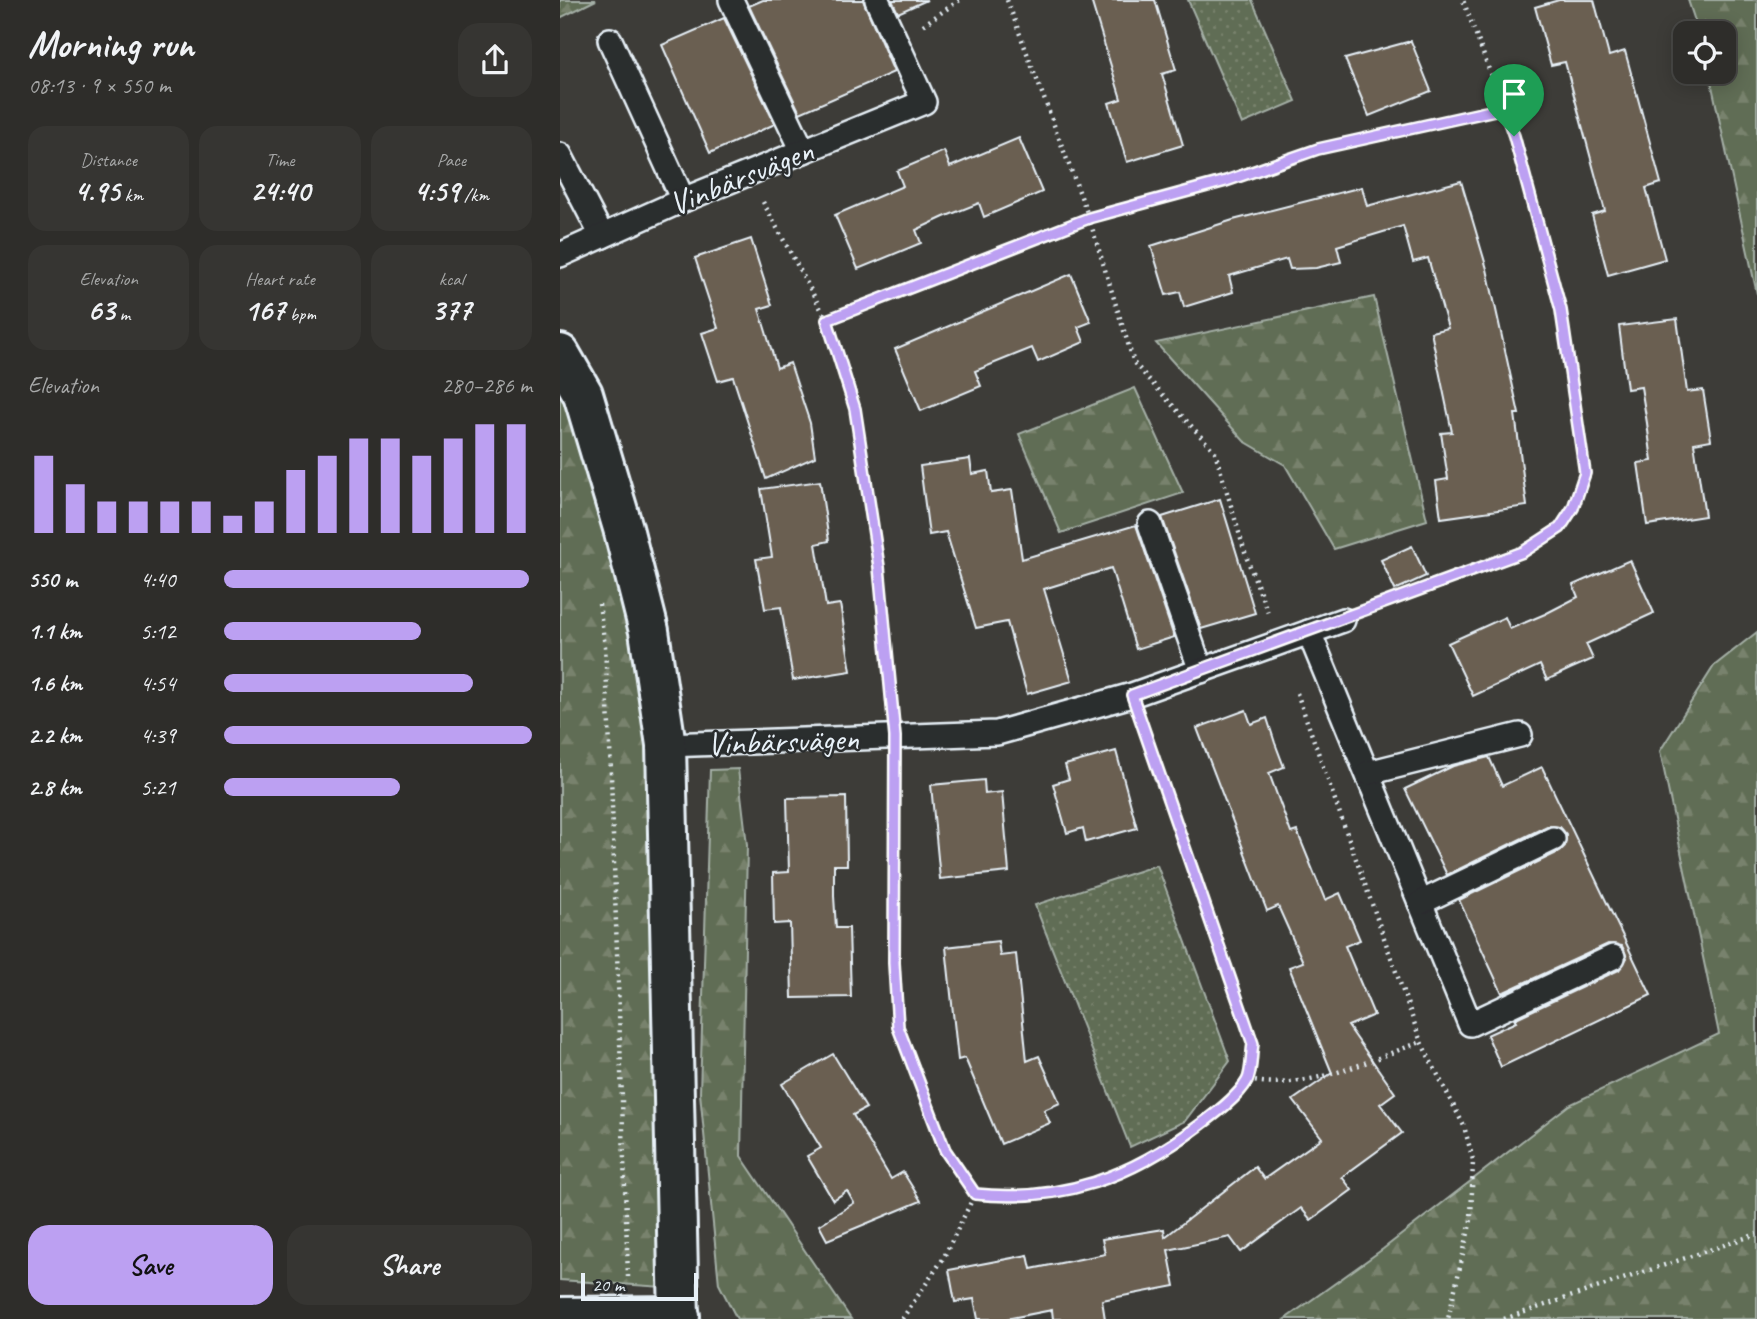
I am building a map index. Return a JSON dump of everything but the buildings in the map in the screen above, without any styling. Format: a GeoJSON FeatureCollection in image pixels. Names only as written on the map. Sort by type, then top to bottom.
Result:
{"type":"FeatureCollection","features":[{"type":"Feature","properties":{"kind":"street","name":"Vinbärsvägen"},"geometry":{"type":"LineString","coordinates":[[560,354],[583,394],[624,528],[649,631],[666,745],[680,1318]]}},
{"type":"Feature","properties":{"kind":"street"},"geometry":{"type":"LineString","coordinates":[[560,1317],[680,1318]]}},
{"type":"Feature","properties":{"kind":"lane"},"geometry":{"type":"LineString","coordinates":[[731,0],[803,151]]}},
{"type":"Feature","properties":{"kind":"lane"},"geometry":{"type":"LineString","coordinates":[[877,0],[898,42]]}},
{"type":"Feature","properties":{"kind":"lane"},"geometry":{"type":"LineString","coordinates":[[610,40],[683,200]]}},
{"type":"Feature","properties":{"kind":"lane","name":"Vinbärsvägen"},"geometry":{"type":"LineString","coordinates":[[560,255],[683,200],[924,102],[898,42]]}},
{"type":"Feature","properties":{"kind":"lane"},"geometry":{"type":"LineString","coordinates":[[560,155],[602,236]]}},
{"type":"Feature","properties":{"kind":"lane"},"geometry":{"type":"LineString","coordinates":[[1150,524],[1202,671]]}},
{"type":"Feature","properties":{"kind":"lane","name":"Vinbärsvägen"},"geometry":{"type":"LineString","coordinates":[[666,745],[997,733],[1132,695],[1343,621]]}},
{"type":"Feature","properties":{"kind":"lane"},"geometry":{"type":"LineString","coordinates":[[1309,632],[1470,1024],[1613,957]]}},
{"type":"Feature","properties":{"kind":"lane"},"geometry":{"type":"LineString","coordinates":[[1368,773],[1520,735]]}},
{"type":"Feature","properties":{"kind":"lane"},"geometry":{"type":"LineString","coordinates":[[1420,902],[1553,839]]}},
{"type":"Feature","properties":{"kind":"path"},"geometry":{"type":"LineString","coordinates":[[898,42],[960,0]]}},
{"type":"Feature","properties":{"kind":"path"},"geometry":{"type":"LineString","coordinates":[[1343,621],[1523,552],[1560,528],[1573,508],[1585,473],[1561,310],[1514,136],[1463,0]]}},
{"type":"Feature","properties":{"kind":"path"},"geometry":{"type":"LineString","coordinates":[[827,320],[1089,218],[1226,181],[1318,149],[1504,108]]}},
{"type":"Feature","properties":{"kind":"path"},"geometry":{"type":"LineString","coordinates":[[748,173],[827,320],[855,409],[879,567],[895,737],[894,963],[898,1027],[945,1150],[975,1194],[1011,1198],[1048,1196],[1115,1177],[1170,1148],[1214,1114],[1248,1080],[1253,1044],[1132,695]]}},
{"type":"Feature","properties":{"kind":"path"},"geometry":{"type":"LineString","coordinates":[[597,595],[605,646],[608,696],[630,1318]]}},
{"type":"Feature","properties":{"kind":"path"},"geometry":{"type":"LineString","coordinates":[[1248,1080],[1269,1085],[1313,1079],[1421,1042]]}},
{"type":"Feature","properties":{"kind":"path"},"geometry":{"type":"LineString","coordinates":[[902,1319],[943,1259],[975,1194]]}},
{"type":"Feature","properties":{"kind":"path"},"geometry":{"type":"LineString","coordinates":[[1504,1319],[1757,1234]]}},
{"type":"Feature","properties":{"kind":"green space"},"geometry":{"type":"Polygon","coordinates":[[[560,0],[596,0],[560,18],[560,0]]]}},
{"type":"Feature","properties":{"kind":"green space"},"geometry":{"type":"Polygon","coordinates":[[[1188,0],[1252,0],[1296,101],[1242,124],[1188,0]]]}},
{"type":"Feature","properties":{"kind":"green space"},"geometry":{"type":"Polygon","coordinates":[[[1688,0],[1757,0],[1757,294],[1712,84],[1736,84],[1736,21],[1695,21],[1688,0]]]}},
{"type":"Feature","properties":{"kind":"green space"},"geometry":{"type":"Polygon","coordinates":[[[1374,297],[1427,520],[1334,549],[1285,465],[1244,441],[1156,343],[1374,297]]]}},
{"type":"Feature","properties":{"kind":"green space"},"geometry":{"type":"Polygon","coordinates":[[[560,381],[668,634],[663,1287],[560,1280],[560,381]]]}},
{"type":"Feature","properties":{"kind":"green space"},"geometry":{"type":"Polygon","coordinates":[[[1135,388],[1183,493],[1061,533],[1019,434],[1135,388]]]}},
{"type":"Feature","properties":{"kind":"green space"},"geometry":{"type":"Polygon","coordinates":[[[1757,632],[1757,1319],[1285,1319],[1383,1249],[1569,1105],[1719,1034],[1660,751],[1714,666],[1757,632]]]}},
{"type":"Feature","properties":{"kind":"green space"},"geometry":{"type":"Polygon","coordinates":[[[738,769],[747,845],[741,1156],[851,1319],[737,1319],[719,1284],[700,1093],[710,770],[738,769]]]}},
{"type":"Feature","properties":{"kind":"green space"},"geometry":{"type":"Polygon","coordinates":[[[1157,865],[1230,1061],[1185,1121],[1130,1147],[1035,905],[1157,865]]]}},
{"type":"Feature","properties":{"kind":"route"},"geometry":{"type":"LineString","coordinates":[[1504,108],[1514,136],[1561,310],[1576,404],[1585,473],[1573,508],[1560,528],[1523,552],[1480,566],[1424,591],[1343,621],[1132,695],[1253,1044],[1248,1080],[1214,1114],[1170,1148],[1115,1177],[1048,1196],[1011,1198],[975,1194],[962,1179],[945,1150],[898,1027],[894,963],[895,737],[879,567],[855,409],[827,320],[1089,218],[1226,181],[1318,149],[1504,108]]}}]}
